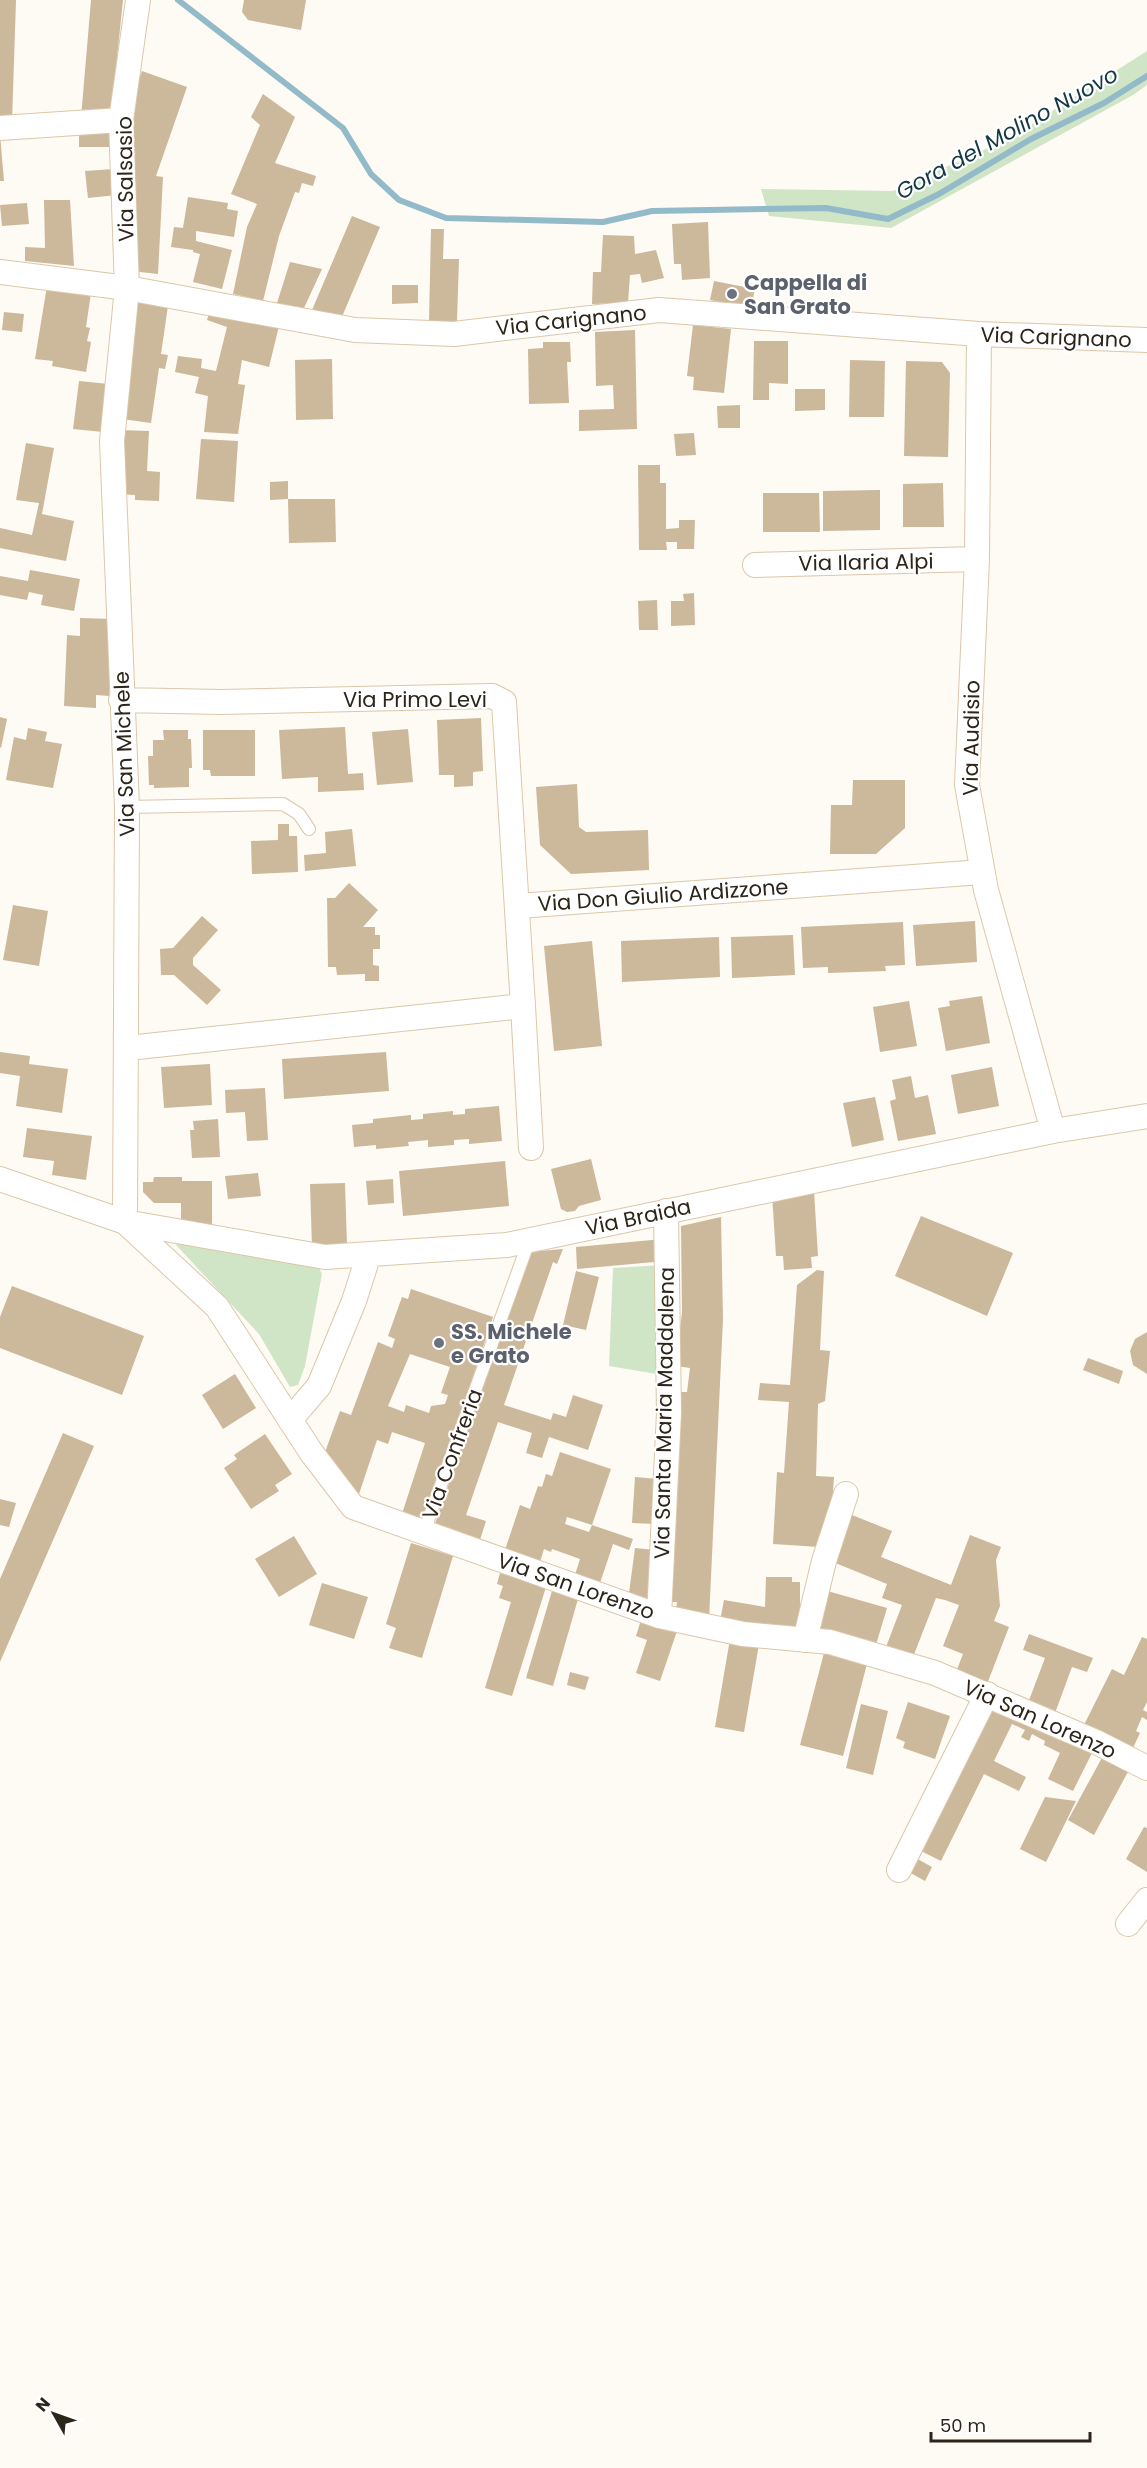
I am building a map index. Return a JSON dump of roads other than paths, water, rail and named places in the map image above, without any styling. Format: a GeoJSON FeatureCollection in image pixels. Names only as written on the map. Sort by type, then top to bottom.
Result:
{"type":"FeatureCollection","features":[{"type":"Feature","properties":{"kind":"street","name":"Via Salsasio"},"geometry":{"type":"LineString","coordinates":[[127,288],[121,120],[138,0]]}},
{"type":"Feature","properties":{"kind":"street"},"geometry":{"type":"LineString","coordinates":[[0,128],[121,120]]}},
{"type":"Feature","properties":{"kind":"street","name":"Via Carignano"},"geometry":{"type":"LineString","coordinates":[[0,272],[127,288],[355,330],[454,334],[659,310],[979,334],[1147,340]]}},
{"type":"Feature","properties":{"kind":"street","name":"Via San Michele"},"geometry":{"type":"LineString","coordinates":[[125,1222],[128,1048],[127,807],[112,441],[127,288]]}},
{"type":"Feature","properties":{"kind":"street","name":"Via Audisio"},"geometry":{"type":"LineString","coordinates":[[979,334],[977,560],[967,785],[981,872],[1053,1131]]}},
{"type":"Feature","properties":{"kind":"street","name":"Via Ilaria Alpi"},"geometry":{"type":"LineString","coordinates":[[755,565],[977,560]]}},
{"type":"Feature","properties":{"kind":"street","name":"Via Primo Levi"},"geometry":{"type":"LineString","coordinates":[[121,700],[221,702],[492,696],[504,702],[518,906]]}},
{"type":"Feature","properties":{"kind":"street","name":"Via Don Giulio Ardizzone"},"geometry":{"type":"LineString","coordinates":[[531,1148],[518,906],[981,872]]}},
{"type":"Feature","properties":{"kind":"street"},"geometry":{"type":"LineString","coordinates":[[128,1048],[523,1006]]}},
{"type":"Feature","properties":{"kind":"street","name":"Via Braida"},"geometry":{"type":"LineString","coordinates":[[125,1222],[325,1257],[529,1241],[1053,1131],[1147,1116]]}},
{"type":"Feature","properties":{"kind":"street"},"geometry":{"type":"LineString","coordinates":[[0,1179],[125,1222]]}},
{"type":"Feature","properties":{"kind":"street","name":"Via Santa Maria Maddalena"},"geometry":{"type":"LineString","coordinates":[[659,1616],[669,1413],[666,1211]]}},
{"type":"Feature","properties":{"kind":"street","name":"Via San Lorenzo"},"geometry":{"type":"LineString","coordinates":[[125,1222],[218,1307],[311,1452],[353,1507],[659,1616],[743,1634],[830,1642],[934,1673],[1096,1742],[1147,1768]]}},
{"type":"Feature","properties":{"kind":"street"},"geometry":{"type":"LineString","coordinates":[[290,1420],[319,1386],[354,1301],[369,1254]]}},
{"type":"Feature","properties":{"kind":"street"},"geometry":{"type":"LineString","coordinates":[[805,1640],[824,1561],[846,1494]]}},
{"type":"Feature","properties":{"kind":"street"},"geometry":{"type":"LineString","coordinates":[[899,1870],[987,1694]]}},
{"type":"Feature","properties":{"kind":"street"},"geometry":{"type":"LineString","coordinates":[[1128,1924],[1147,1900]]}},
{"type":"Feature","properties":{"kind":"lane"},"geometry":{"type":"LineString","coordinates":[[127,807],[283,804],[299,814],[309,829]]}},
{"type":"Feature","properties":{"kind":"lane","name":"Via Confreria"},"geometry":{"type":"LineString","coordinates":[[424,1532],[529,1241]]}},
{"type":"Feature","properties":{"kind":"waterway","name":"Gora del Molino Nuovo"},"geometry":{"type":"LineString","coordinates":[[178,0],[343,128],[371,174],[399,200],[446,218],[603,222],[652,211],[826,208],[888,219],[939,194],[1031,139],[1104,103],[1147,76]]}},
{"type":"Feature","properties":{"kind":"place","name":"Cappella di San Grato"},"geometry":{"type":"Point","coordinates":[732,294]}},
{"type":"Feature","properties":{"kind":"place","name":"SS. Michele e Grato"},"geometry":{"type":"Point","coordinates":[439,1343]}}]}
